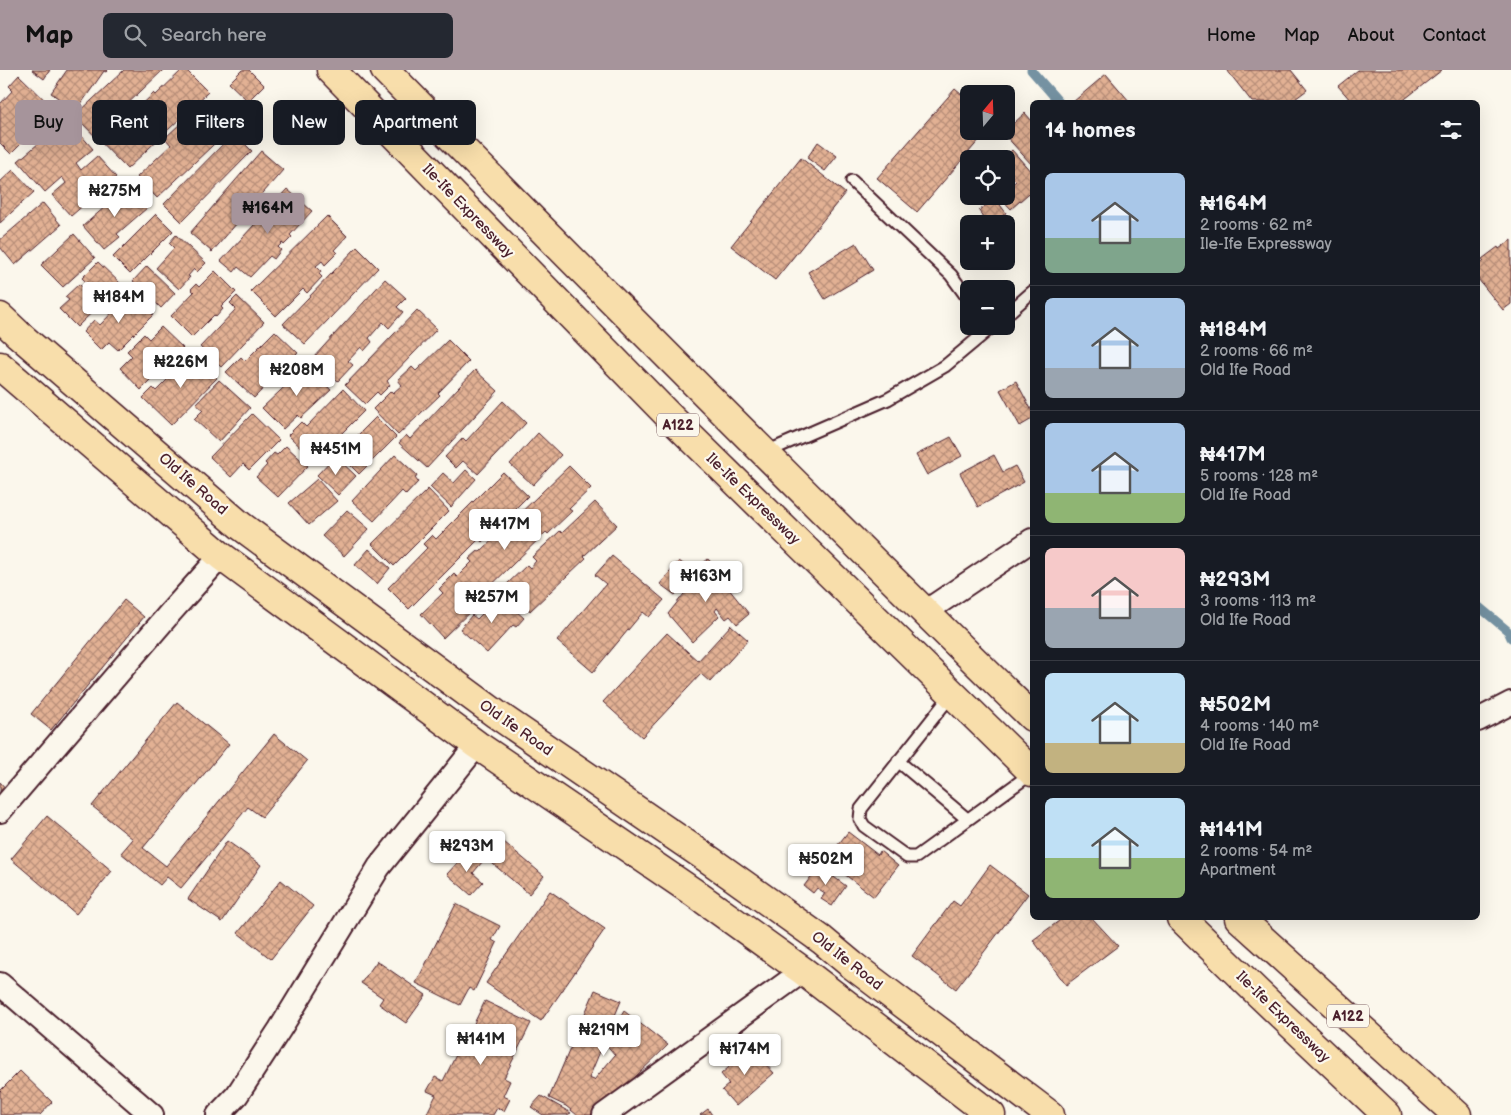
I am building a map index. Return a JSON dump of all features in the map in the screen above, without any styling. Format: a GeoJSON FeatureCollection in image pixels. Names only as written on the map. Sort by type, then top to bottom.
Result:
{"type":"FeatureCollection","features":[{"type":"Feature","properties":{"kind":"main road","name":"Ile-Ife Expressway"},"geometry":{"type":"LineString","coordinates":[[331,70],[666,413],[1030,771]]}},
{"type":"Feature","properties":{"kind":"main road","name":"A122"},"geometry":{"type":"LineString","coordinates":[[385,70],[622,311],[1030,715]]}},
{"type":"Feature","properties":{"kind":"main road","name":"Old Ife Road"},"geometry":{"type":"LineString","coordinates":[[0,317],[241,526],[496,714],[711,861],[814,935],[1050,1115]]}},
{"type":"Feature","properties":{"kind":"main road"},"geometry":{"type":"LineString","coordinates":[[0,366],[221,556],[477,745],[693,892],[803,971],[991,1115]]}},
{"type":"Feature","properties":{"kind":"main road","name":"Ile-Ife Expressway"},"geometry":{"type":"LineString","coordinates":[[1183,920],[1387,1115]]}},
{"type":"Feature","properties":{"kind":"main road","name":"A122"},"geometry":{"type":"LineString","coordinates":[[1241,920],[1456,1115]]}},
{"type":"Feature","properties":{"kind":"street"},"geometry":{"type":"LineString","coordinates":[[925,612],[1030,541]]}},
{"type":"Feature","properties":{"kind":"street"},"geometry":{"type":"LineString","coordinates":[[0,811],[221,556]]}},
{"type":"Feature","properties":{"kind":"street"},"geometry":{"type":"LineString","coordinates":[[1480,719],[1511,703]]}},
{"type":"Feature","properties":{"kind":"street"},"geometry":{"type":"LineString","coordinates":[[218,1115],[237,1095],[280,1029],[379,867],[477,745]]}},
{"type":"Feature","properties":{"kind":"street"},"geometry":{"type":"LineString","coordinates":[[604,1115],[803,971]]}},
{"type":"Feature","properties":{"kind":"street"},"geometry":{"type":"LineString","coordinates":[[0,984],[152,1115]]}},
{"type":"Feature","properties":{"kind":"lane"},"geometry":{"type":"LineString","coordinates":[[852,182],[951,275],[960,288]]}},
{"type":"Feature","properties":{"kind":"lane"},"geometry":{"type":"LineString","coordinates":[[1015,307],[1030,294]]}},
{"type":"Feature","properties":{"kind":"lane"},"geometry":{"type":"LineString","coordinates":[[764,452],[888,399],[945,366],[981,335]]}},
{"type":"Feature","properties":{"kind":"lane"},"geometry":{"type":"LineString","coordinates":[[952,693],[861,809],[860,819],[864,826],[907,857],[911,857],[920,854],[1030,774]]}},
{"type":"Feature","properties":{"kind":"lane"},"geometry":{"type":"LineString","coordinates":[[898,761],[967,819]]}},
{"type":"Feature","properties":{"kind":"building"},"geometry":{"type":"Polygon","coordinates":[[[32,70],[50,70],[44,79],[32,70]]]}},
{"type":"Feature","properties":{"kind":"building"},"geometry":{"type":"Polygon","coordinates":[[[67,70],[108,70],[104,71],[82,102],[82,100],[61,100],[51,93],[67,70]]]}},
{"type":"Feature","properties":{"kind":"building"},"geometry":{"type":"Polygon","coordinates":[[[124,70],[163,70],[132,100],[92,100],[124,70]]]}},
{"type":"Feature","properties":{"kind":"building"},"geometry":{"type":"Polygon","coordinates":[[[182,70],[186,70],[208,92],[200,100],[177,100],[177,121],[167,131],[167,100],[147,100],[154,93],[156,95],[182,70]]]}},
{"type":"Feature","properties":{"kind":"building"},"geometry":{"type":"Polygon","coordinates":[[[242,70],[249,70],[264,85],[247,100],[229,83],[242,70]]]}},
{"type":"Feature","properties":{"kind":"building"},"geometry":{"type":"Polygon","coordinates":[[[1227,70],[1291,70],[1307,90],[1294,100],[1250,100],[1227,70]]]}},
{"type":"Feature","properties":{"kind":"building"},"geometry":{"type":"Polygon","coordinates":[[[1358,70],[1442,70],[1404,100],[1350,100],[1338,86],[1358,70]]]}},
{"type":"Feature","properties":{"kind":"building"},"geometry":{"type":"Polygon","coordinates":[[[1106,74],[1128,100],[1075,100],[1106,74]]]}},
{"type":"Feature","properties":{"kind":"building"},"geometry":{"type":"Polygon","coordinates":[[[19,75],[45,100],[15,100],[15,145],[20,145],[11,154],[0,143],[0,104],[13,90],[9,86],[19,75]]]}},
{"type":"Feature","properties":{"kind":"building"},"geometry":{"type":"Polygon","coordinates":[[[955,89],[960,93],[960,140],[979,140],[971,150],[960,150],[960,162],[917,212],[877,178],[955,89]]]}},
{"type":"Feature","properties":{"kind":"building"},"geometry":{"type":"Polygon","coordinates":[[[92,100],[92,133],[82,123],[82,109],[92,100]]]}},
{"type":"Feature","properties":{"kind":"building"},"geometry":{"type":"Polygon","coordinates":[[[1025,113],[1030,119],[1030,163],[1009,140],[1015,140],[1015,122],[1025,113]]]}},
{"type":"Feature","properties":{"kind":"building"},"geometry":{"type":"Polygon","coordinates":[[[177,127],[177,145],[213,145],[157,198],[137,177],[171,145],[167,140],[167,136],[177,127]]]}},
{"type":"Feature","properties":{"kind":"building"},"geometry":{"type":"Polygon","coordinates":[[[82,136],[93,149],[76,163],[81,170],[97,156],[116,177],[71,216],[52,195],[66,183],[62,177],[45,192],[18,161],[37,145],[82,145],[82,136]]]}},
{"type":"Feature","properties":{"kind":"building"},"geometry":{"type":"Polygon","coordinates":[[[818,142],[837,156],[825,171],[807,158],[818,142]]]}},
{"type":"Feature","properties":{"kind":"building"},"geometry":{"type":"Polygon","coordinates":[[[103,145],[152,145],[127,169],[103,145]]]}},
{"type":"Feature","properties":{"kind":"building"},"geometry":{"type":"Polygon","coordinates":[[[222,145],[246,145],[252,151],[182,222],[164,204],[222,145]]]}},
{"type":"Feature","properties":{"kind":"building"},"geometry":{"type":"Polygon","coordinates":[[[261,151],[283,170],[212,252],[190,233],[261,151]]]}},
{"type":"Feature","properties":{"kind":"building"},"geometry":{"type":"Polygon","coordinates":[[[1015,153],[1030,171],[1030,196],[1028,194],[1011,209],[1007,205],[1015,205],[1015,153]]]}},
{"type":"Feature","properties":{"kind":"building"},"geometry":{"type":"Polygon","coordinates":[[[801,158],[845,193],[775,280],[731,246],[801,158]]]}},
{"type":"Feature","properties":{"kind":"building"},"geometry":{"type":"Polygon","coordinates":[[[13,170],[34,192],[0,223],[0,182],[13,170]]]}},
{"type":"Feature","properties":{"kind":"building"},"geometry":{"type":"Polygon","coordinates":[[[128,187],[147,208],[117,234],[120,237],[104,250],[83,226],[128,187]]]}},
{"type":"Feature","properties":{"kind":"building"},"geometry":{"type":"Polygon","coordinates":[[[287,189],[312,211],[290,235],[292,237],[284,245],[282,243],[278,247],[281,250],[274,259],[270,256],[250,277],[238,267],[234,272],[221,261],[287,189]]]}},
{"type":"Feature","properties":{"kind":"building"},"geometry":{"type":"Polygon","coordinates":[[[43,203],[61,225],[15,265],[0,247],[0,240],[43,203]]]}},
{"type":"Feature","properties":{"kind":"building"},"geometry":{"type":"Polygon","coordinates":[[[986,205],[1000,205],[1006,213],[1003,215],[982,215],[979,211],[986,205]]]}},
{"type":"Feature","properties":{"kind":"building"},"geometry":{"type":"Polygon","coordinates":[[[156,214],[173,231],[130,274],[113,257],[156,214]]]}},
{"type":"Feature","properties":{"kind":"building"},"geometry":{"type":"Polygon","coordinates":[[[327,216],[347,236],[334,250],[337,253],[325,265],[322,261],[316,266],[321,271],[319,274],[322,277],[307,293],[303,289],[276,316],[251,291],[327,216]]]}},
{"type":"Feature","properties":{"kind":"building"},"geometry":{"type":"Polygon","coordinates":[[[74,234],[95,258],[63,287],[41,265],[74,234]]]}},
{"type":"Feature","properties":{"kind":"building"},"geometry":{"type":"Polygon","coordinates":[[[176,235],[206,263],[197,272],[194,269],[188,276],[190,277],[179,289],[156,268],[174,248],[169,243],[176,235]]]}},
{"type":"Feature","properties":{"kind":"building"},"geometry":{"type":"Polygon","coordinates":[[[1511,240],[1511,304],[1503,310],[1480,281],[1480,264],[1484,261],[1482,259],[1498,247],[1499,249],[1511,240]]]}},
{"type":"Feature","properties":{"kind":"building"},"geometry":{"type":"Polygon","coordinates":[[[856,243],[873,270],[825,299],[808,272],[856,243]]]}},
{"type":"Feature","properties":{"kind":"building"},"geometry":{"type":"Polygon","coordinates":[[[357,247],[378,268],[305,344],[283,324],[357,247]]]}},
{"type":"Feature","properties":{"kind":"building"},"geometry":{"type":"Polygon","coordinates":[[[98,262],[121,284],[77,327],[59,309],[69,300],[65,297],[79,284],[82,287],[87,283],[82,278],[98,262]]]}},
{"type":"Feature","properties":{"kind":"building"},"geometry":{"type":"Polygon","coordinates":[[[147,266],[175,293],[161,308],[133,281],[147,266]]]}},
{"type":"Feature","properties":{"kind":"building"},"geometry":{"type":"Polygon","coordinates":[[[215,271],[236,292],[221,307],[223,309],[216,317],[214,315],[192,337],[171,316],[194,292],[191,289],[196,284],[199,287],[215,271]]]}},
{"type":"Feature","properties":{"kind":"building"},"geometry":{"type":"Polygon","coordinates":[[[385,279],[406,298],[397,307],[403,312],[389,328],[383,322],[369,338],[372,342],[364,351],[361,347],[348,361],[353,365],[338,381],[313,358],[385,279]]]}},
{"type":"Feature","properties":{"kind":"building"},"geometry":{"type":"Polygon","coordinates":[[[131,293],[153,315],[118,350],[109,342],[101,350],[83,332],[94,320],[100,325],[131,293]]]}},
{"type":"Feature","properties":{"kind":"building"},"geometry":{"type":"Polygon","coordinates":[[[237,296],[264,322],[221,367],[200,347],[236,309],[230,303],[237,296]]]}},
{"type":"Feature","properties":{"kind":"building"},"geometry":{"type":"Polygon","coordinates":[[[417,310],[437,329],[387,381],[390,385],[380,395],[377,392],[365,404],[345,385],[417,310]]]}},
{"type":"Feature","properties":{"kind":"building"},"geometry":{"type":"Polygon","coordinates":[[[161,327],[183,348],[171,360],[173,363],[158,377],[156,375],[141,390],[120,368],[132,356],[127,351],[144,334],[149,339],[161,327]]]}},
{"type":"Feature","properties":{"kind":"building"},"geometry":{"type":"Polygon","coordinates":[[[275,331],[298,353],[254,398],[226,372],[241,357],[245,361],[275,331]]]}},
{"type":"Feature","properties":{"kind":"building"},"geometry":{"type":"Polygon","coordinates":[[[448,340],[469,361],[438,393],[440,395],[398,435],[373,409],[391,391],[393,393],[402,385],[398,380],[412,367],[416,371],[448,340]]]}},
{"type":"Feature","properties":{"kind":"building"},"geometry":{"type":"Polygon","coordinates":[[[187,353],[194,356],[217,378],[171,425],[143,398],[153,388],[156,391],[171,376],[168,373],[187,353]]]}},
{"type":"Feature","properties":{"kind":"building"},"geometry":{"type":"Polygon","coordinates":[[[305,362],[331,390],[301,418],[298,415],[283,429],[262,408],[298,374],[296,371],[305,362]]]}},
{"type":"Feature","properties":{"kind":"building"},"geometry":{"type":"Polygon","coordinates":[[[475,370],[498,391],[427,468],[399,443],[406,435],[410,439],[475,370]]]}},
{"type":"Feature","properties":{"kind":"building"},"geometry":{"type":"Polygon","coordinates":[[[219,380],[250,408],[219,442],[194,419],[203,410],[196,404],[219,380]]]}},
{"type":"Feature","properties":{"kind":"building"},"geometry":{"type":"Polygon","coordinates":[[[1016,381],[1030,407],[1030,420],[1020,426],[1000,390],[1016,381]]]}},
{"type":"Feature","properties":{"kind":"building"},"geometry":{"type":"Polygon","coordinates":[[[343,389],[364,411],[328,447],[330,450],[317,463],[288,435],[301,422],[306,427],[343,389]]]}},
{"type":"Feature","properties":{"kind":"building"},"geometry":{"type":"Polygon","coordinates":[[[503,401],[526,423],[478,474],[463,461],[456,468],[445,457],[463,438],[466,441],[503,401]]]}},
{"type":"Feature","properties":{"kind":"building"},"geometry":{"type":"Polygon","coordinates":[[[252,414],[279,440],[249,470],[243,464],[231,477],[210,457],[252,414]]]}},
{"type":"Feature","properties":{"kind":"building"},"geometry":{"type":"Polygon","coordinates":[[[376,417],[396,437],[359,474],[334,449],[339,443],[344,449],[376,417]]]}},
{"type":"Feature","properties":{"kind":"building"},"geometry":{"type":"Polygon","coordinates":[[[538,433],[561,455],[533,485],[510,464],[538,433]]]}},
{"type":"Feature","properties":{"kind":"building"},"geometry":{"type":"Polygon","coordinates":[[[951,437],[962,456],[927,475],[916,455],[951,437]]]}},
{"type":"Feature","properties":{"kind":"building"},"geometry":{"type":"Polygon","coordinates":[[[286,446],[308,466],[278,497],[256,477],[267,465],[265,463],[274,453],[277,455],[286,446]]]}},
{"type":"Feature","properties":{"kind":"building"},"geometry":{"type":"Polygon","coordinates":[[[395,455],[417,475],[415,478],[418,482],[406,495],[402,491],[374,521],[352,501],[395,455]]]}},
{"type":"Feature","properties":{"kind":"building"},"geometry":{"type":"Polygon","coordinates":[[[994,455],[1003,472],[1015,466],[1024,482],[978,507],[960,473],[994,455]]]}},
{"type":"Feature","properties":{"kind":"building"},"geometry":{"type":"Polygon","coordinates":[[[335,456],[356,476],[338,495],[317,475],[335,456]]]}},
{"type":"Feature","properties":{"kind":"building"},"geometry":{"type":"Polygon","coordinates":[[[569,466],[591,488],[569,509],[572,511],[548,534],[546,532],[477,599],[480,602],[443,638],[421,614],[443,593],[439,589],[454,574],[457,577],[472,562],[469,559],[478,551],[480,552],[569,466]]]}},
{"type":"Feature","properties":{"kind":"building"},"geometry":{"type":"Polygon","coordinates":[[[466,470],[476,479],[451,507],[430,487],[443,473],[454,483],[466,470]]]}},
{"type":"Feature","properties":{"kind":"building"},"geometry":{"type":"Polygon","coordinates":[[[503,472],[528,496],[482,542],[479,539],[409,609],[388,588],[427,548],[423,544],[432,535],[436,539],[503,472]]]}},
{"type":"Feature","properties":{"kind":"building"},"geometry":{"type":"Polygon","coordinates":[[[317,479],[337,501],[309,525],[289,503],[317,479]]]}},
{"type":"Feature","properties":{"kind":"building"},"geometry":{"type":"Polygon","coordinates":[[[428,489],[449,511],[394,566],[372,544],[428,489]]]}},
{"type":"Feature","properties":{"kind":"building"},"geometry":{"type":"Polygon","coordinates":[[[595,502],[617,525],[584,556],[586,558],[530,611],[506,585],[527,565],[530,568],[536,561],[532,557],[560,531],[562,533],[595,502]]]}},
{"type":"Feature","properties":{"kind":"building"},"geometry":{"type":"Polygon","coordinates":[[[347,510],[369,529],[344,556],[322,536],[347,510]]]}},
{"type":"Feature","properties":{"kind":"building"},"geometry":{"type":"Polygon","coordinates":[[[369,549],[390,568],[377,584],[355,565],[369,549]]]}},
{"type":"Feature","properties":{"kind":"building"},"geometry":{"type":"Polygon","coordinates":[[[612,556],[664,600],[649,617],[643,612],[593,672],[557,641],[606,584],[595,575],[612,556]]]}},
{"type":"Feature","properties":{"kind":"building"},"geometry":{"type":"Polygon","coordinates":[[[708,559],[727,581],[724,583],[749,614],[737,624],[730,616],[726,619],[717,608],[715,611],[719,616],[692,642],[668,614],[699,575],[695,570],[708,559]]]}},
{"type":"Feature","properties":{"kind":"building"},"geometry":{"type":"Polygon","coordinates":[[[679,561],[694,572],[675,595],[660,584],[679,561]]]}},
{"type":"Feature","properties":{"kind":"building"},"geometry":{"type":"Polygon","coordinates":[[[500,597],[524,618],[516,627],[513,625],[487,653],[460,629],[472,615],[477,619],[484,612],[480,608],[488,600],[494,604],[500,597]]]}},
{"type":"Feature","properties":{"kind":"building"},"geometry":{"type":"Polygon","coordinates":[[[124,600],[144,617],[51,730],[31,714],[124,600]]]}},
{"type":"Feature","properties":{"kind":"building"},"geometry":{"type":"Polygon","coordinates":[[[731,625],[748,640],[710,682],[701,674],[642,737],[603,702],[667,633],[698,661],[731,625]]]}},
{"type":"Feature","properties":{"kind":"building"},"geometry":{"type":"Polygon","coordinates":[[[177,702],[229,744],[143,848],[166,866],[274,734],[307,761],[262,817],[248,807],[181,888],[167,877],[160,885],[121,853],[133,839],[92,806],[177,702]]]}},
{"type":"Feature","properties":{"kind":"building"},"geometry":{"type":"Polygon","coordinates":[[[0,782],[7,790],[0,797],[0,782]]]}},
{"type":"Feature","properties":{"kind":"building"},"geometry":{"type":"Polygon","coordinates":[[[47,816],[112,871],[76,914],[11,859],[47,816]]]}},
{"type":"Feature","properties":{"kind":"building"},"geometry":{"type":"Polygon","coordinates":[[[848,832],[878,855],[880,851],[898,866],[874,897],[826,860],[848,832]]]}},
{"type":"Feature","properties":{"kind":"building"},"geometry":{"type":"Polygon","coordinates":[[[497,836],[544,876],[529,894],[481,854],[497,836]]]}},
{"type":"Feature","properties":{"kind":"building"},"geometry":{"type":"Polygon","coordinates":[[[227,841],[261,865],[222,922],[188,899],[227,841]]]}},
{"type":"Feature","properties":{"kind":"building"},"geometry":{"type":"Polygon","coordinates":[[[471,850],[483,861],[473,873],[483,882],[471,895],[447,874],[471,850]]]}},
{"type":"Feature","properties":{"kind":"building"},"geometry":{"type":"Polygon","coordinates":[[[990,865],[1028,894],[956,989],[912,956],[953,901],[960,906],[990,865]]]}},
{"type":"Feature","properties":{"kind":"building"},"geometry":{"type":"Polygon","coordinates":[[[819,866],[846,886],[832,906],[821,899],[825,893],[817,888],[813,893],[804,886],[819,866]]]}},
{"type":"Feature","properties":{"kind":"building"},"geometry":{"type":"Polygon","coordinates":[[[281,880],[313,906],[271,959],[238,933],[281,880]]]}},
{"type":"Feature","properties":{"kind":"building"},"geometry":{"type":"Polygon","coordinates":[[[550,891],[605,929],[541,1021],[486,983],[550,891]]]}},
{"type":"Feature","properties":{"kind":"building"},"geometry":{"type":"Polygon","coordinates":[[[456,904],[500,926],[492,940],[497,943],[474,991],[469,988],[460,1005],[416,983],[456,904]]]}},
{"type":"Feature","properties":{"kind":"building"},"geometry":{"type":"Polygon","coordinates":[[[1060,920],[1094,920],[1118,946],[1066,985],[1033,940],[1060,920]]]}},
{"type":"Feature","properties":{"kind":"building"},"geometry":{"type":"Polygon","coordinates":[[[377,961],[426,995],[406,1023],[379,1004],[383,998],[361,983],[377,961]]]}},
{"type":"Feature","properties":{"kind":"building"},"geometry":{"type":"Polygon","coordinates":[[[595,990],[621,1001],[589,1078],[594,1080],[615,1055],[605,1043],[624,1011],[668,1045],[596,1115],[577,1115],[566,1106],[549,1098],[595,990]]]}},
{"type":"Feature","properties":{"kind":"building"},"geometry":{"type":"Polygon","coordinates":[[[485,1001],[531,1023],[504,1078],[510,1081],[503,1096],[510,1099],[504,1111],[497,1108],[493,1115],[426,1115],[436,1095],[427,1091],[435,1077],[443,1081],[458,1051],[460,1052],[485,1001]]]}},
{"type":"Feature","properties":{"kind":"building"},"geometry":{"type":"Polygon","coordinates":[[[751,1048],[774,1073],[736,1106],[722,1090],[729,1084],[721,1074],[751,1048]]]}},
{"type":"Feature","properties":{"kind":"building"},"geometry":{"type":"Polygon","coordinates":[[[20,1071],[52,1102],[40,1115],[0,1115],[0,1091],[20,1071]]]}},
{"type":"Feature","properties":{"kind":"building"},"geometry":{"type":"Polygon","coordinates":[[[541,1096],[571,1113],[567,1115],[543,1115],[531,1107],[541,1096]]]}},
{"type":"Feature","properties":{"kind":"building"},"geometry":{"type":"Polygon","coordinates":[[[708,1109],[712,1115],[700,1115],[708,1109]]]}},
{"type":"Feature","properties":{"kind":"waterway"},"geometry":{"type":"LineString","coordinates":[[1031,70],[1057,100]]}},
{"type":"Feature","properties":{"kind":"waterway"},"geometry":{"type":"LineString","coordinates":[[1480,608],[1508,631],[1511,638]]}}]}
